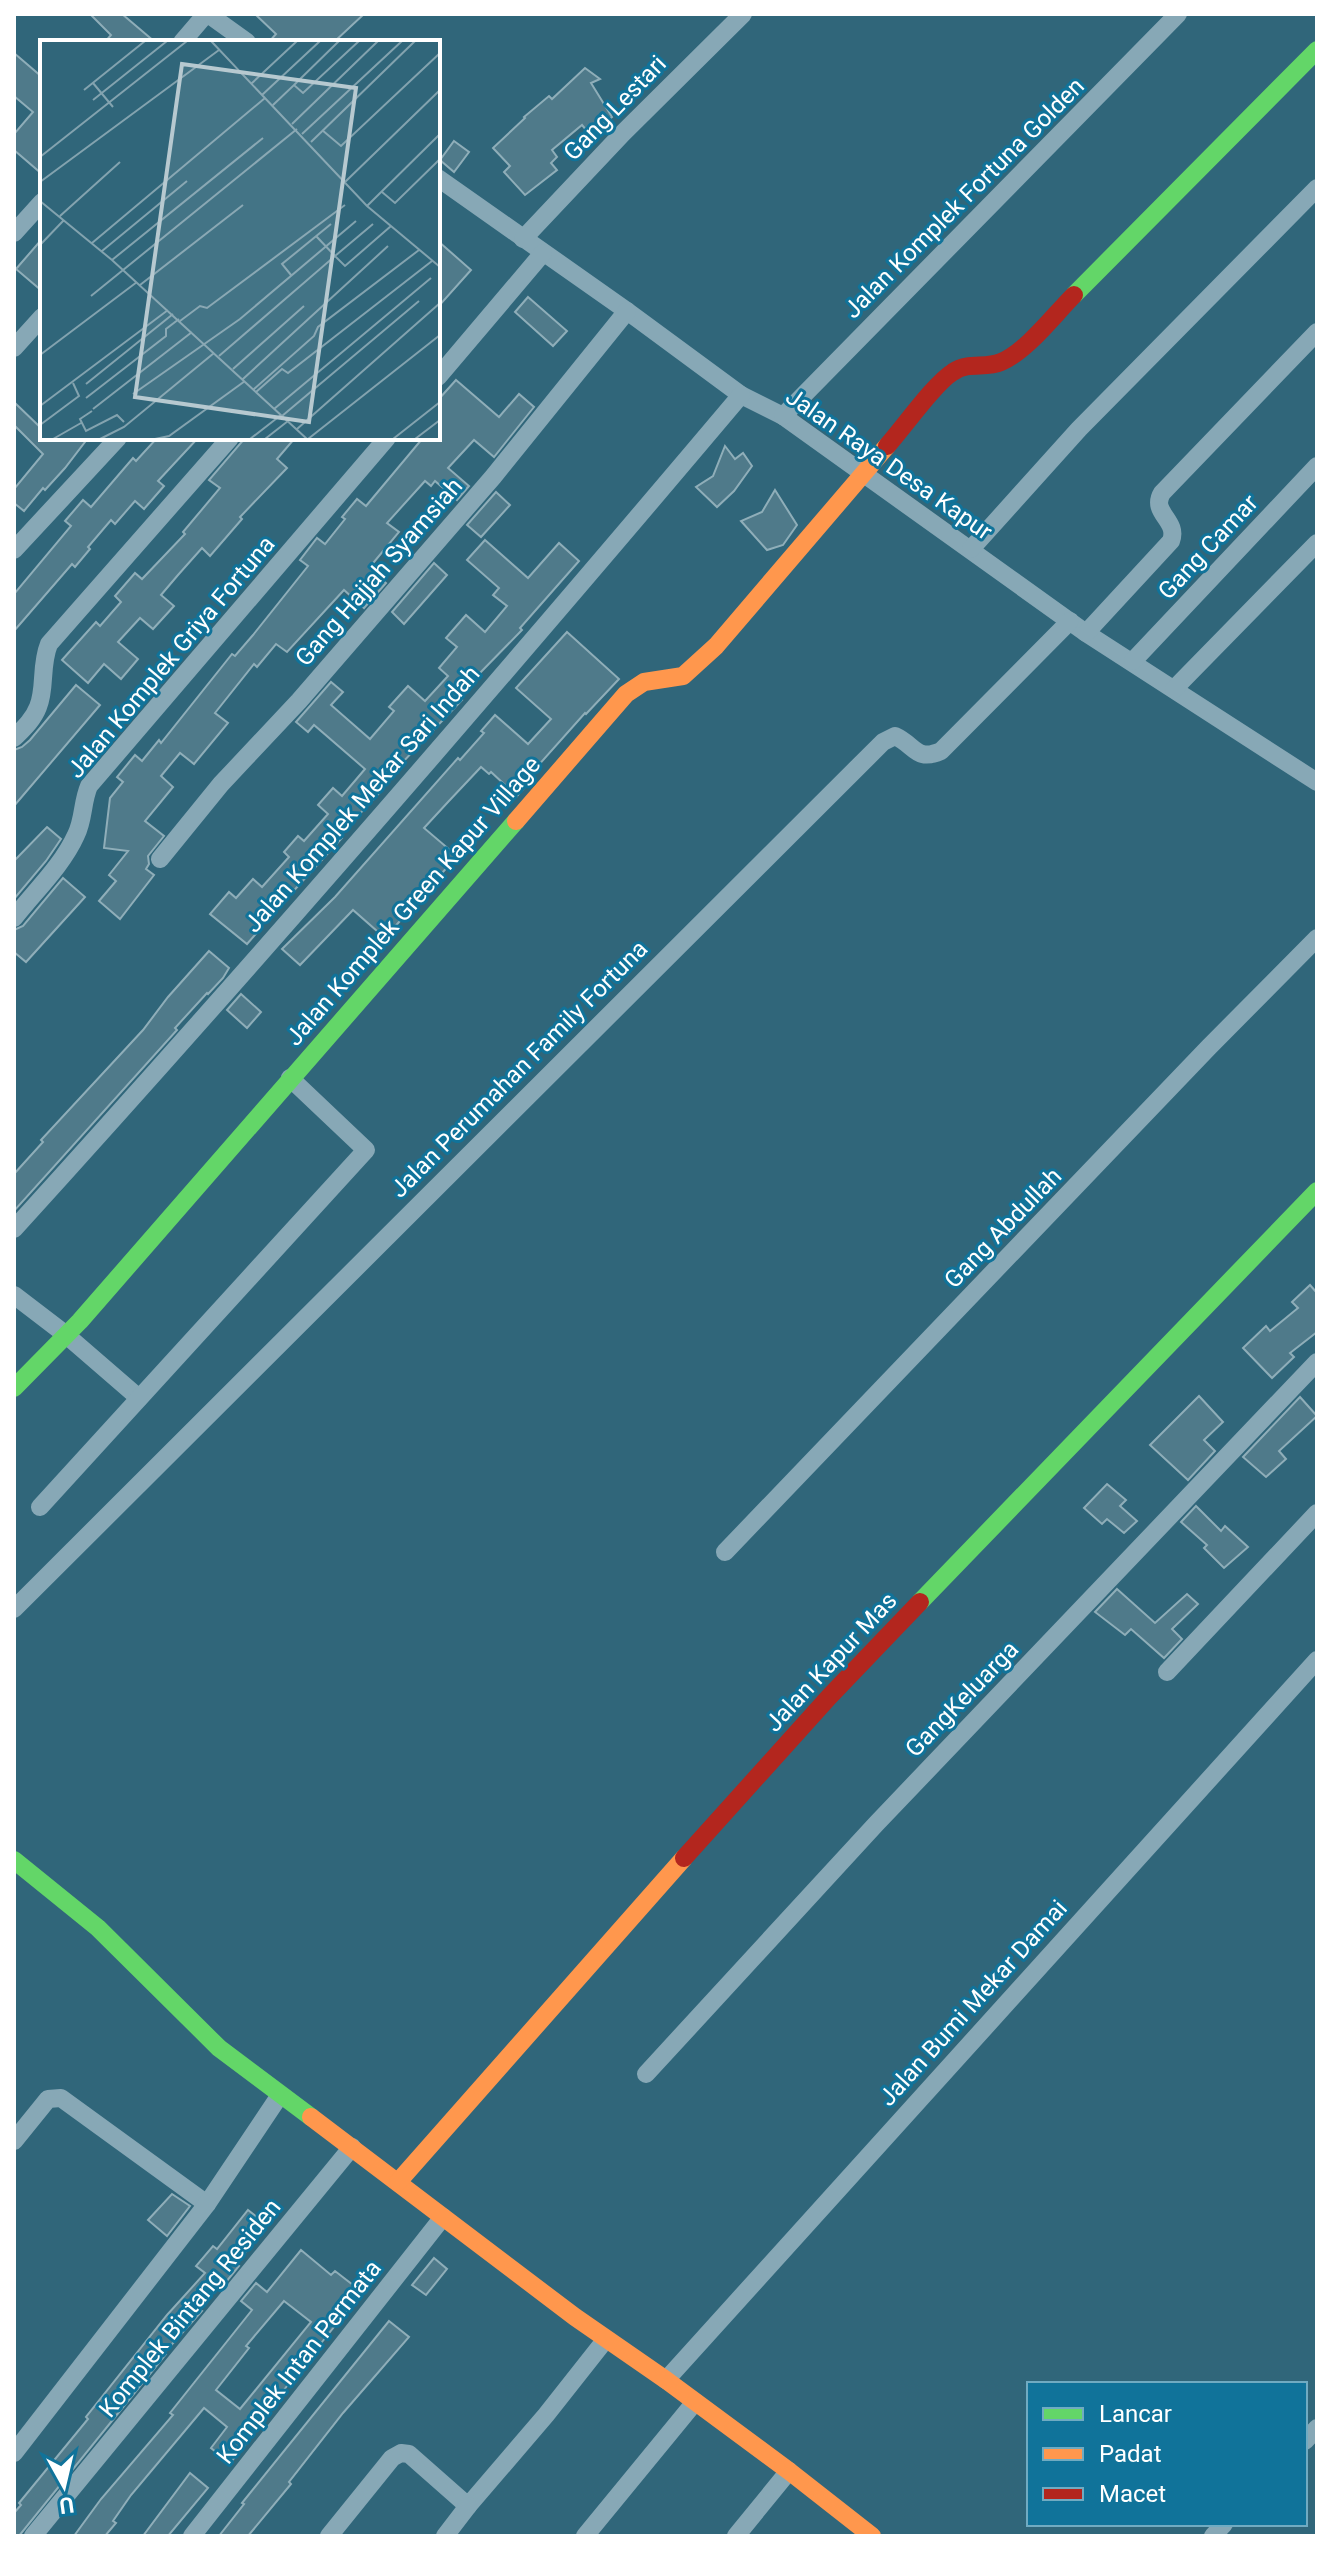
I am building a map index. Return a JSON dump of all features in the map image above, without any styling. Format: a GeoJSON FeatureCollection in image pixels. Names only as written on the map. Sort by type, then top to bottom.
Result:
{"type":"FeatureCollection","features":[{"type":"Feature","properties":{"kind":"street","name":"Gang Lestari"},"geometry":{"type":"LineString","coordinates":[[523,239],[623,133],[743,14]]}},
{"type":"Feature","properties":{"kind":"street","name":"Jalan Komplek Fortuna Golden"},"geometry":{"type":"LineString","coordinates":[[783,416],[1178,14]]}},
{"type":"Feature","properties":{"kind":"street"},"geometry":{"type":"LineString","coordinates":[[184,40],[214,16],[244,40]]}},
{"type":"Feature","properties":{"kind":"street","name":"Jalan Komplek Green Kapur Village"},"geometry":{"type":"LineString","coordinates":[[14,1388],[80,1321],[626,694],[644,682],[683,676],[716,646],[947,376],[966,364],[996,364],[1006,360],[1032,338],[1317,50]]}},
{"type":"Feature","properties":{"kind":"street","name":"Jalan Raya Desa Kapur"},"geometry":{"type":"LineString","coordinates":[[440,183],[627,311],[741,395],[783,416],[1086,633],[1317,782]]}},
{"type":"Feature","properties":{"kind":"street"},"geometry":{"type":"LineString","coordinates":[[971,549],[1079,429],[1317,188]]}},
{"type":"Feature","properties":{"kind":"street"},"geometry":{"type":"LineString","coordinates":[[14,233],[40,204]]}},
{"type":"Feature","properties":{"kind":"street"},"geometry":{"type":"LineString","coordinates":[[440,375],[543,253]]}},
{"type":"Feature","properties":{"kind":"street","name":"Gang Hajjah Syamsiah"},"geometry":{"type":"LineString","coordinates":[[160,859],[221,784],[299,701],[493,477],[627,311]]}},
{"type":"Feature","properties":{"kind":"street"},"geometry":{"type":"LineString","coordinates":[[14,348],[40,319]]}},
{"type":"Feature","properties":{"kind":"street"},"geometry":{"type":"LineString","coordinates":[[1086,633],[1171,541],[1174,531],[1158,508],[1162,493],[1317,332]]}},
{"type":"Feature","properties":{"kind":"street","name":"Jalan Komplek Mekar Sari Indah"},"geometry":{"type":"LineString","coordinates":[[14,1229],[150,1080],[475,707],[741,395]]}},
{"type":"Feature","properties":{"kind":"street"},"geometry":{"type":"LineString","coordinates":[[14,550],[116,440]]}},
{"type":"Feature","properties":{"kind":"street"},"geometry":{"type":"LineString","coordinates":[[14,738],[31,721],[39,705],[42,667],[49,644],[228,440]]}},
{"type":"Feature","properties":{"kind":"street","name":"Jalan Komplek Griya Fortuna"},"geometry":{"type":"LineString","coordinates":[[14,918],[76,836],[89,786],[385,440]]}},
{"type":"Feature","properties":{"kind":"street","name":"Gang Camar"},"geometry":{"type":"LineString","coordinates":[[1133,661],[1317,466]]}},
{"type":"Feature","properties":{"kind":"street"},"geometry":{"type":"LineString","coordinates":[[1174,689],[1317,543]]}},
{"type":"Feature","properties":{"kind":"street","name":"Jalan Perumahan Family Fortuna"},"geometry":{"type":"LineString","coordinates":[[14,1609],[883,742],[895,736],[922,756],[941,751],[1070,621]]}},
{"type":"Feature","properties":{"kind":"street","name":"Gang Abdullah"},"geometry":{"type":"LineString","coordinates":[[725,1552],[1317,938]]}},
{"type":"Feature","properties":{"kind":"street"},"geometry":{"type":"LineString","coordinates":[[40,1507],[366,1150],[290,1078]]}},
{"type":"Feature","properties":{"kind":"street","name":"Jalan Kapur Mas"},"geometry":{"type":"LineString","coordinates":[[398,2182],[829,1697],[1317,1191]]}},
{"type":"Feature","properties":{"kind":"street"},"geometry":{"type":"LineString","coordinates":[[14,1295],[139,1398]]}},
{"type":"Feature","properties":{"kind":"street","name":"GangKeluarga"},"geometry":{"type":"LineString","coordinates":[[646,2074],[876,1824],[1317,1362]]}},
{"type":"Feature","properties":{"kind":"street"},"geometry":{"type":"LineString","coordinates":[[1167,1672],[1317,1513]]}},
{"type":"Feature","properties":{"kind":"street","name":"Jalan Bumi Mekar Damai"},"geometry":{"type":"LineString","coordinates":[[666,2380],[1317,1660]]}},
{"type":"Feature","properties":{"kind":"street"},"geometry":{"type":"LineString","coordinates":[[14,1860],[98,1928],[219,2048],[872,2536]]}},
{"type":"Feature","properties":{"kind":"street"},"geometry":{"type":"LineString","coordinates":[[14,2453],[207,2204],[280,2095]]}},
{"type":"Feature","properties":{"kind":"street"},"geometry":{"type":"LineString","coordinates":[[14,2141],[46,2101],[61,2098],[207,2204]]}},
{"type":"Feature","properties":{"kind":"street","name":"Komplek Bintang Residen"},"geometry":{"type":"LineString","coordinates":[[33,2536],[352,2147]]}},
{"type":"Feature","properties":{"kind":"street","name":"Komplek Intan Permata"},"geometry":{"type":"LineString","coordinates":[[192,2536],[443,2217]]}},
{"type":"Feature","properties":{"kind":"street"},"geometry":{"type":"LineString","coordinates":[[445,2536],[606,2339]]}},
{"type":"Feature","properties":{"kind":"street"},"geometry":{"type":"LineString","coordinates":[[585,2536],[695,2402]]}},
{"type":"Feature","properties":{"kind":"street"},"geometry":{"type":"LineString","coordinates":[[329,2536],[392,2458],[401,2453],[409,2454],[468,2506]]}},
{"type":"Feature","properties":{"kind":"street"},"geometry":{"type":"LineString","coordinates":[[736,2536],[789,2471]]}},
{"type":"Feature","properties":{"kind":"building"},"geometry":{"type":"Polygon","coordinates":[[[90,14],[122,14],[153,40],[107,40],[111,35],[90,14]]]}},
{"type":"Feature","properties":{"kind":"building"},"geometry":{"type":"Polygon","coordinates":[[[255,14],[364,14],[336,40],[271,40],[276,34],[255,14]]]}},
{"type":"Feature","properties":{"kind":"building"},"geometry":{"type":"Polygon","coordinates":[[[14,53],[40,75],[40,172],[14,150],[14,134],[33,112],[14,96],[14,53]]]}},
{"type":"Feature","properties":{"kind":"building"},"geometry":{"type":"Polygon","coordinates":[[[585,68],[600,79],[591,83],[612,117],[601,126],[587,131],[582,125],[552,150],[557,157],[551,163],[557,170],[525,195],[504,172],[510,166],[493,148],[524,117],[549,96],[552,99],[585,68]]]}},
{"type":"Feature","properties":{"kind":"building"},"geometry":{"type":"Polygon","coordinates":[[[454,141],[469,152],[454,172],[440,160],[454,141]]]}},
{"type":"Feature","properties":{"kind":"building"},"geometry":{"type":"Polygon","coordinates":[[[40,241],[40,289],[16,269],[40,241]]]}},
{"type":"Feature","properties":{"kind":"building"},"geometry":{"type":"Polygon","coordinates":[[[440,243],[471,270],[440,305],[440,243]]]}},
{"type":"Feature","properties":{"kind":"building"},"geometry":{"type":"Polygon","coordinates":[[[528,297],[567,331],[553,346],[515,312],[528,297]]]}},
{"type":"Feature","properties":{"kind":"building"},"geometry":{"type":"Polygon","coordinates":[[[456,380],[499,417],[519,394],[534,407],[494,457],[474,440],[448,468],[469,486],[457,500],[435,481],[431,486],[425,481],[387,523],[399,532],[369,568],[386,583],[364,608],[344,590],[287,652],[276,644],[257,667],[254,664],[215,713],[228,723],[194,764],[180,753],[161,776],[173,787],[145,821],[164,836],[148,856],[146,869],[154,875],[120,919],[99,901],[116,881],[109,875],[128,851],[104,848],[110,798],[123,782],[117,777],[135,755],[142,761],[159,740],[161,743],[232,654],[235,656],[253,635],[308,566],[300,560],[317,538],[325,544],[357,499],[366,506],[421,440],[440,440],[440,398],[456,380]]]}},
{"type":"Feature","properties":{"kind":"building"},"geometry":{"type":"Polygon","coordinates":[[[14,402],[40,427],[40,440],[86,440],[24,511],[14,503],[14,489],[43,454],[14,425],[14,402]]]}},
{"type":"Feature","properties":{"kind":"building"},"geometry":{"type":"Polygon","coordinates":[[[155,440],[196,440],[158,481],[164,486],[144,509],[135,501],[115,524],[111,520],[75,567],[72,564],[14,631],[14,594],[71,526],[65,521],[83,500],[91,507],[133,458],[136,461],[155,440]]]}},
{"type":"Feature","properties":{"kind":"building"},"geometry":{"type":"Polygon","coordinates":[[[243,440],[293,440],[277,459],[287,468],[240,517],[242,519],[210,556],[202,548],[161,595],[174,606],[153,629],[140,618],[118,642],[138,659],[121,679],[104,664],[88,683],[62,660],[96,622],[100,626],[121,602],[115,596],[135,573],[142,579],[185,534],[183,532],[220,488],[209,480],[243,440]]]}},
{"type":"Feature","properties":{"kind":"building"},"geometry":{"type":"Polygon","coordinates":[[[725,446],[735,459],[743,453],[752,466],[734,491],[717,507],[696,487],[713,476],[725,446]]]}},
{"type":"Feature","properties":{"kind":"building"},"geometry":{"type":"Polygon","coordinates":[[[775,490],[797,525],[783,545],[767,550],[741,521],[762,512],[775,490]]]}},
{"type":"Feature","properties":{"kind":"building"},"geometry":{"type":"Polygon","coordinates":[[[496,492],[510,505],[481,537],[467,525],[496,492]]]}},
{"type":"Feature","properties":{"kind":"building"},"geometry":{"type":"Polygon","coordinates":[[[485,540],[528,578],[559,543],[579,561],[520,628],[522,630],[478,675],[460,698],[462,700],[379,787],[382,790],[340,835],[342,838],[288,897],[286,895],[247,944],[210,914],[229,892],[236,898],[253,879],[262,887],[289,857],[284,852],[298,836],[304,841],[328,814],[318,805],[333,788],[342,796],[365,769],[314,725],[308,732],[296,722],[331,682],[343,692],[331,705],[370,739],[394,711],[389,707],[408,686],[425,701],[448,676],[439,668],[457,647],[446,638],[466,615],[485,632],[507,606],[493,595],[499,588],[467,560],[485,540]]]}},
{"type":"Feature","properties":{"kind":"building"},"geometry":{"type":"Polygon","coordinates":[[[434,563],[447,575],[404,624],[392,612],[434,563]]]}},
{"type":"Feature","properties":{"kind":"building"},"geometry":{"type":"Polygon","coordinates":[[[567,632],[619,679],[528,777],[531,780],[517,796],[481,767],[424,828],[457,856],[385,938],[353,910],[300,965],[282,949],[335,897],[458,758],[460,760],[495,715],[528,744],[551,719],[516,688],[567,632]]]}},
{"type":"Feature","properties":{"kind":"building"},"geometry":{"type":"Polygon","coordinates":[[[76,685],[100,705],[14,806],[14,750],[30,740],[76,685]]]}},
{"type":"Feature","properties":{"kind":"building"},"geometry":{"type":"Polygon","coordinates":[[[47,827],[61,839],[14,899],[14,861],[47,827]]]}},
{"type":"Feature","properties":{"kind":"building"},"geometry":{"type":"Polygon","coordinates":[[[63,878],[85,897],[26,962],[14,952],[14,930],[23,926],[63,878]]]}},
{"type":"Feature","properties":{"kind":"building"},"geometry":{"type":"Polygon","coordinates":[[[209,951],[229,968],[223,978],[14,1211],[14,1174],[209,951]]]}},
{"type":"Feature","properties":{"kind":"building"},"geometry":{"type":"Polygon","coordinates":[[[241,994],[261,1012],[247,1028],[227,1010],[241,994]]]}},
{"type":"Feature","properties":{"kind":"building"},"geometry":{"type":"Polygon","coordinates":[[[1310,1285],[1317,1293],[1317,1332],[1290,1353],[1294,1357],[1272,1378],[1243,1348],[1266,1326],[1270,1331],[1298,1308],[1292,1302],[1310,1285]]]}},
{"type":"Feature","properties":{"kind":"building"},"geometry":{"type":"Polygon","coordinates":[[[1199,1396],[1223,1422],[1204,1440],[1215,1451],[1188,1480],[1150,1445],[1199,1396]]]}},
{"type":"Feature","properties":{"kind":"building"},"geometry":{"type":"Polygon","coordinates":[[[1300,1397],[1317,1416],[1279,1451],[1286,1459],[1266,1477],[1243,1457],[1300,1397]]]}},
{"type":"Feature","properties":{"kind":"building"},"geometry":{"type":"Polygon","coordinates":[[[1107,1484],[1126,1500],[1120,1506],[1137,1521],[1124,1533],[1107,1519],[1102,1524],[1084,1508],[1107,1484]]]}},
{"type":"Feature","properties":{"kind":"building"},"geometry":{"type":"Polygon","coordinates":[[[1196,1506],[1221,1531],[1225,1526],[1248,1547],[1224,1568],[1204,1548],[1207,1545],[1181,1522],[1196,1506]]]}},
{"type":"Feature","properties":{"kind":"building"},"geometry":{"type":"Polygon","coordinates":[[[1117,1589],[1155,1623],[1187,1594],[1198,1604],[1172,1629],[1182,1639],[1164,1658],[1131,1629],[1125,1635],[1095,1612],[1117,1589]]]}},
{"type":"Feature","properties":{"kind":"building"},"geometry":{"type":"Polygon","coordinates":[[[172,2194],[190,2206],[167,2236],[148,2220],[172,2194]]]}},
{"type":"Feature","properties":{"kind":"building"},"geometry":{"type":"Polygon","coordinates":[[[248,2210],[267,2225],[236,2264],[239,2266],[222,2287],[219,2284],[199,2309],[202,2311],[165,2352],[19,2536],[14,2536],[14,2513],[21,2505],[19,2503],[167,2315],[205,2273],[196,2266],[213,2246],[217,2249],[248,2210]]]}},
{"type":"Feature","properties":{"kind":"building"},"geometry":{"type":"Polygon","coordinates":[[[301,2250],[331,2275],[335,2271],[362,2292],[230,2463],[211,2448],[227,2427],[204,2408],[131,2495],[105,2536],[74,2536],[101,2499],[173,2415],[170,2413],[252,2310],[241,2301],[256,2283],[267,2292],[301,2250]],[[284,2301],[246,2346],[249,2348],[216,2390],[240,2409],[311,2322],[284,2301]]]}},
{"type":"Feature","properties":{"kind":"building"},"geometry":{"type":"Polygon","coordinates":[[[434,2258],[447,2269],[426,2295],[412,2285],[434,2258]]]}},
{"type":"Feature","properties":{"kind":"building"},"geometry":{"type":"Polygon","coordinates":[[[389,2321],[409,2337],[343,2413],[248,2536],[219,2536],[242,2503],[389,2321]]]}},
{"type":"Feature","properties":{"kind":"building"},"geometry":{"type":"Polygon","coordinates":[[[190,2473],[208,2488],[168,2536],[143,2536],[190,2473]]]}},
{"type":"Feature","properties":{"kind":"traffic: fast"},"geometry":{"type":"LineString","coordinates":[[1074,295],[1317,50]]}},
{"type":"Feature","properties":{"kind":"traffic: fast"},"geometry":{"type":"LineString","coordinates":[[14,1388],[80,1321],[516,821]]}},
{"type":"Feature","properties":{"kind":"traffic: fast"},"geometry":{"type":"LineString","coordinates":[[920,1602],[1317,1191]]}},
{"type":"Feature","properties":{"kind":"traffic: fast"},"geometry":{"type":"LineString","coordinates":[[14,1860],[98,1928],[219,2048],[311,2117]]}},
{"type":"Feature","properties":{"kind":"traffic: slow"},"geometry":{"type":"LineString","coordinates":[[516,821],[626,694],[644,682],[683,676],[716,646],[887,446]]}},
{"type":"Feature","properties":{"kind":"traffic: slow"},"geometry":{"type":"LineString","coordinates":[[398,2182],[684,1858]]}},
{"type":"Feature","properties":{"kind":"traffic: slow"},"geometry":{"type":"LineString","coordinates":[[311,2117],[575,2317],[789,2471],[872,2536]]}},
{"type":"Feature","properties":{"kind":"traffic: jam"},"geometry":{"type":"LineString","coordinates":[[887,446],[945,378],[959,369],[995,364],[1011,357],[1074,295]]}},
{"type":"Feature","properties":{"kind":"traffic: jam"},"geometry":{"type":"LineString","coordinates":[[684,1858],[829,1697],[920,1602]]}}]}
